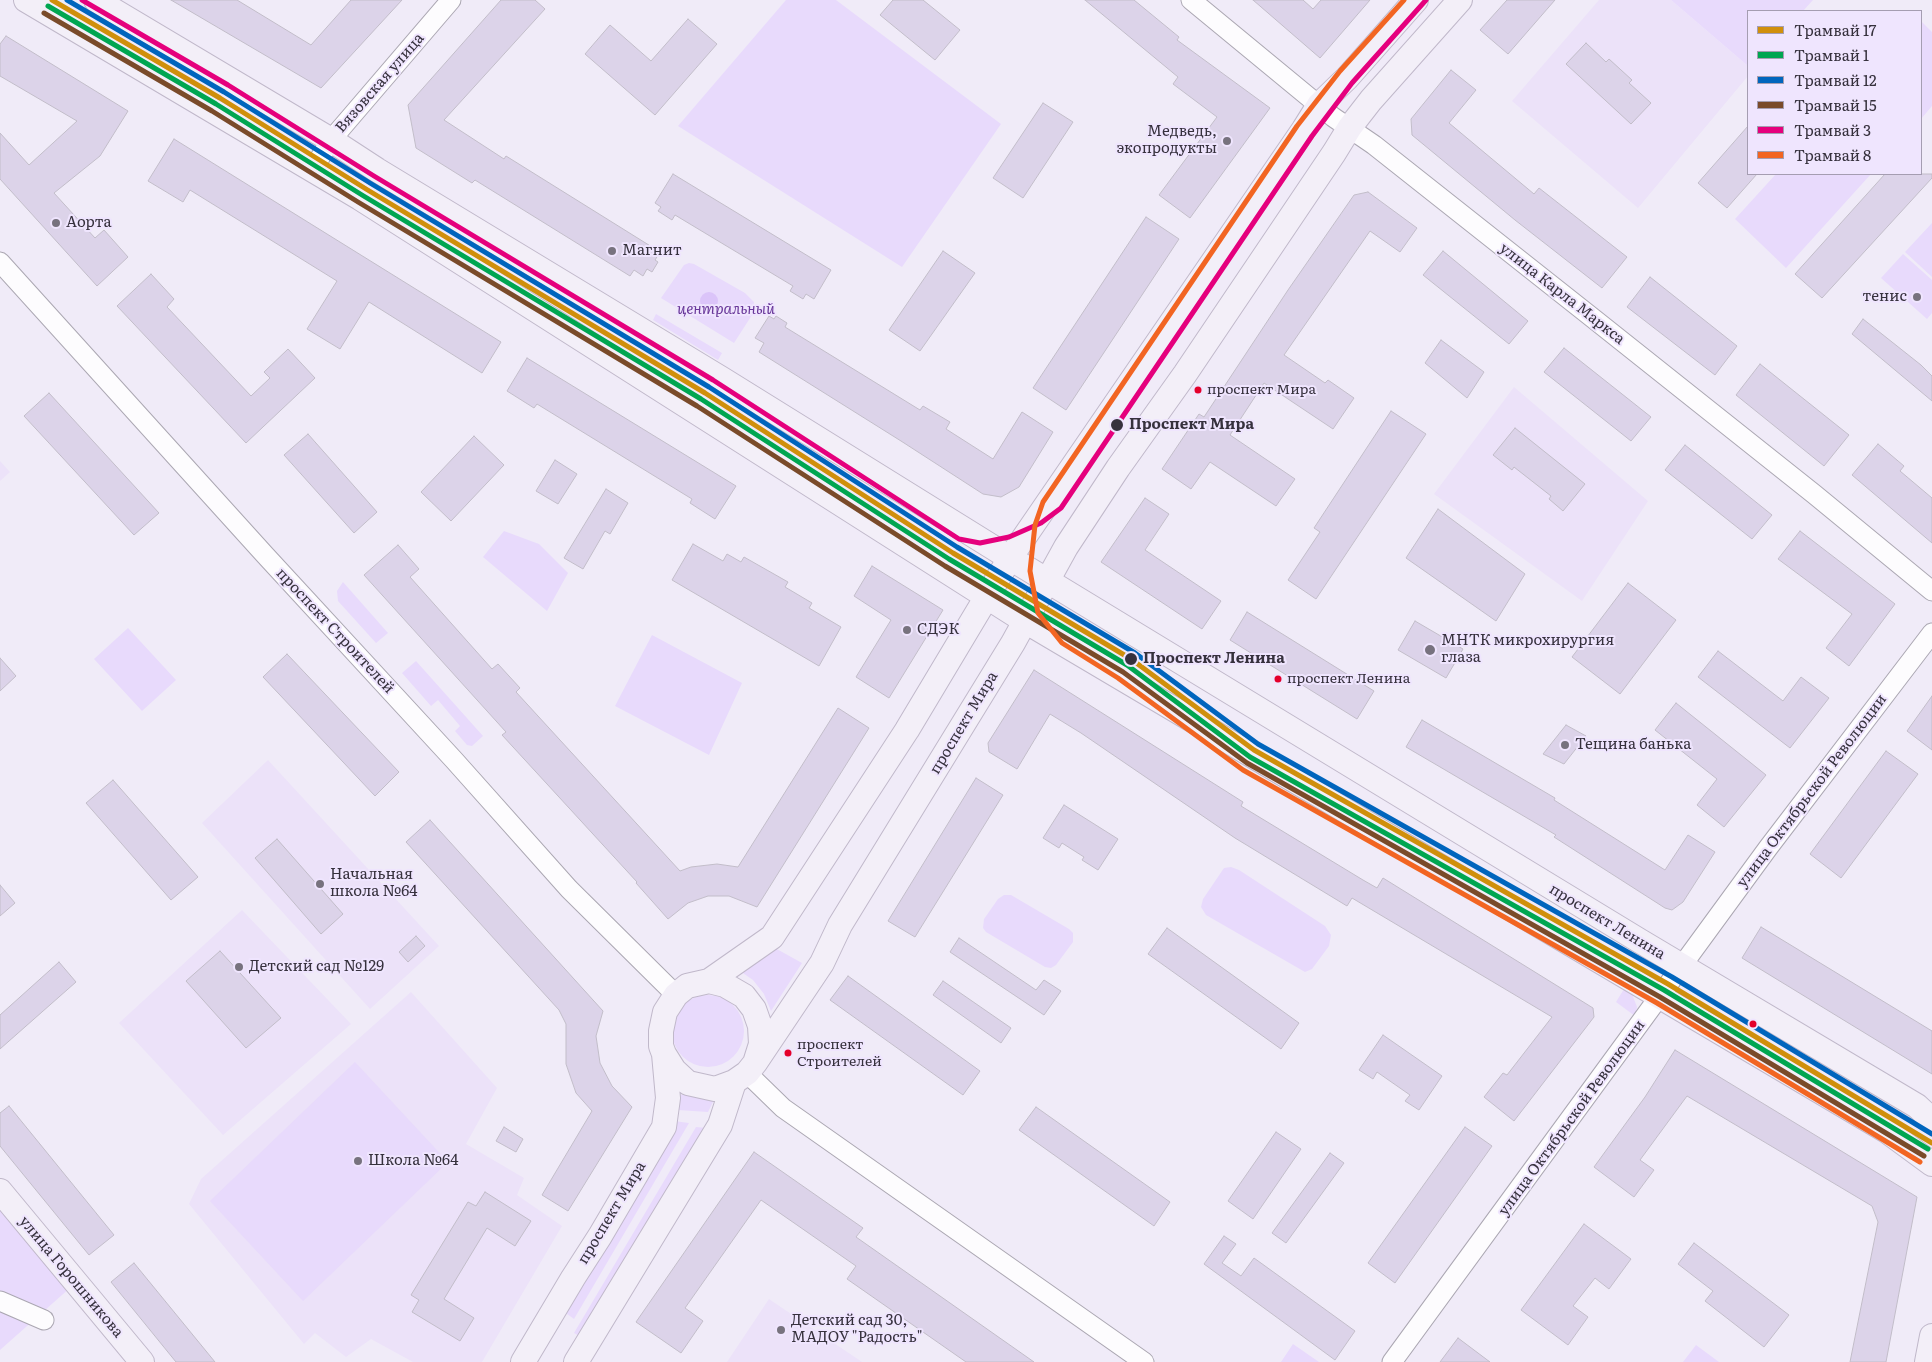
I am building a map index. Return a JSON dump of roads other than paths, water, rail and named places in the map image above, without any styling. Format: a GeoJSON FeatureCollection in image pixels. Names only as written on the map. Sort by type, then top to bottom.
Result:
{"type":"FeatureCollection","features":[{"type":"Feature","properties":{"kind":"main road"},"geometry":{"type":"LineString","coordinates":[[26,0],[368,203],[1025,621],[1887,1131],[1932,1164]]}},
{"type":"Feature","properties":{"kind":"main road","name":"проспект Ленина"},"geometry":{"type":"LineString","coordinates":[[96,0],[331,140],[1046,580],[1927,1114]]}},
{"type":"Feature","properties":{"kind":"main road"},"geometry":{"type":"LineString","coordinates":[[709,981],[725,985],[744,996],[754,1009],[760,1026],[761,1044],[746,1073],[715,1089],[688,1083],[674,1070],[661,1046],[664,1012],[676,995],[687,986],[709,981],[772,936],[906,730],[1010,558],[1318,105],[1346,78],[1416,0]]}},
{"type":"Feature","properties":{"kind":"main road","name":"проспект Мира"},"geometry":{"type":"LineString","coordinates":[[576,1362],[720,1125],[746,1073],[822,963],[840,925],[1025,621],[1046,580],[1066,547],[1118,468],[1185,374],[1350,127],[1370,100],[1460,0]]}},
{"type":"Feature","properties":{"kind":"main road","name":"проспект Мира"},"geometry":{"type":"LineString","coordinates":[[523,1362],[664,1127],[668,1098],[664,1054]]}},
{"type":"Feature","properties":{"kind":"main road","name":"улица Горошникова"},"geometry":{"type":"LineString","coordinates":[[0,1191],[142,1362]]}},
{"type":"Feature","properties":{"kind":"main road"},"geometry":{"type":"LineString","coordinates":[[1928,1362],[1932,1336]]}},
{"type":"Feature","properties":{"kind":"street","name":"Вязовская улица"},"geometry":{"type":"LineString","coordinates":[[313,169],[331,140],[451,0]]}},
{"type":"Feature","properties":{"kind":"street","name":"улица Карла Маркса"},"geometry":{"type":"LineString","coordinates":[[1191,0],[1318,105],[1340,122],[1350,127],[1814,494],[1932,591]]}},
{"type":"Feature","properties":{"kind":"street","name":"проспект Строителей"},"geometry":{"type":"LineString","coordinates":[[0,262],[265,555],[454,760],[569,889],[676,995]]}},
{"type":"Feature","properties":{"kind":"street","name":"улица Октябрьской Революции"},"geometry":{"type":"LineString","coordinates":[[1392,1362],[1774,840],[1932,633]]}},
{"type":"Feature","properties":{"kind":"street"},"geometry":{"type":"LineString","coordinates":[[746,1073],[783,1108],[1144,1362]]}},
{"type":"Feature","properties":{"kind":"street"},"geometry":{"type":"LineString","coordinates":[[0,1301],[44,1320]]}},
{"type":"Feature","properties":{"kind":"tram line","name":"17"},"geometry":{"type":"LineString","coordinates":[[52,0],[220,98],[366,189],[705,393],[953,553],[1131,659],[1254,750],[1668,984],[1932,1143]]}},
{"type":"Feature","properties":{"kind":"tram line","name":"12"},"geometry":{"type":"LineString","coordinates":[[67,0],[224,92],[370,183],[709,387],[957,547],[1135,653],[1258,744],[1672,977],[1932,1134]]}},
{"type":"Feature","properties":{"kind":"tram line","name":"3"},"geometry":{"type":"LineString","coordinates":[[82,0],[228,85],[374,176],[713,380],[959,539],[980,543],[1009,537],[1041,523],[1061,508],[1312,136],[1352,83],[1426,0]]}},
{"type":"Feature","properties":{"kind":"tram line","name":"8"},"geometry":{"type":"LineString","coordinates":[[1404,0],[1340,71],[1297,126],[1043,502],[1035,525],[1030,571],[1038,613],[1062,643],[1118,678],[1243,770],[1657,1003],[1920,1162]]}},
{"type":"Feature","properties":{"kind":"tram line","name":"1"},"geometry":{"type":"LineString","coordinates":[[48,6],[216,104],[362,195],[701,399],[949,559],[1127,665],[1250,757],[1664,990],[1928,1149]]}},
{"type":"Feature","properties":{"kind":"tram line","name":"15"},"geometry":{"type":"LineString","coordinates":[[44,13],[212,111],[358,202],[697,406],[945,566],[1123,672],[1247,763],[1660,997],[1924,1156]]}},
{"type":"Feature","properties":{"kind":"place","name":"Медведь, экопродукты"},"geometry":{"type":"Point","coordinates":[1227,141]}},
{"type":"Feature","properties":{"kind":"place","name":"Аорта"},"geometry":{"type":"Point","coordinates":[56,223]}},
{"type":"Feature","properties":{"kind":"place","name":"Магнит"},"geometry":{"type":"Point","coordinates":[612,251]}},
{"type":"Feature","properties":{"kind":"place","name":"тенис"},"geometry":{"type":"Point","coordinates":[1917,297]}},
{"type":"Feature","properties":{"kind":"place","name":"проспект Мира"},"geometry":{"type":"Point","coordinates":[1198,390]}},
{"type":"Feature","properties":{"kind":"place","name":"Проспект Мира"},"geometry":{"type":"Point","coordinates":[1117,425]}},
{"type":"Feature","properties":{"kind":"place","name":"СДЭК"},"geometry":{"type":"Point","coordinates":[907,630]}},
{"type":"Feature","properties":{"kind":"place","name":"МНТК микрохирургия глаза"},"geometry":{"type":"Point","coordinates":[1430,650]}},
{"type":"Feature","properties":{"kind":"place","name":"Проспект Ленина"},"geometry":{"type":"Point","coordinates":[1131,659]}},
{"type":"Feature","properties":{"kind":"place","name":"проспект Ленина"},"geometry":{"type":"Point","coordinates":[1278,679]}},
{"type":"Feature","properties":{"kind":"place","name":"Тещина банька"},"geometry":{"type":"Point","coordinates":[1565,745]}},
{"type":"Feature","properties":{"kind":"place","name":"Начальная школа №64"},"geometry":{"type":"Point","coordinates":[320,884]}},
{"type":"Feature","properties":{"kind":"place","name":"Детский сад №129"},"geometry":{"type":"Point","coordinates":[239,967]}},
{"type":"Feature","properties":{"kind":"place","name":"проспект Строителей"},"geometry":{"type":"Point","coordinates":[788,1053]}},
{"type":"Feature","properties":{"kind":"place","name":"Школа №64"},"geometry":{"type":"Point","coordinates":[358,1161]}},
{"type":"Feature","properties":{"kind":"place","name":"Детский сад 30, МАДОУ \"Радость\""},"geometry":{"type":"Point","coordinates":[781,1330]}},
{"type":"Feature","properties":{"kind":"park label","name":"центральный"},"geometry":{"type":"Point","coordinates":[726,310]}}]}
